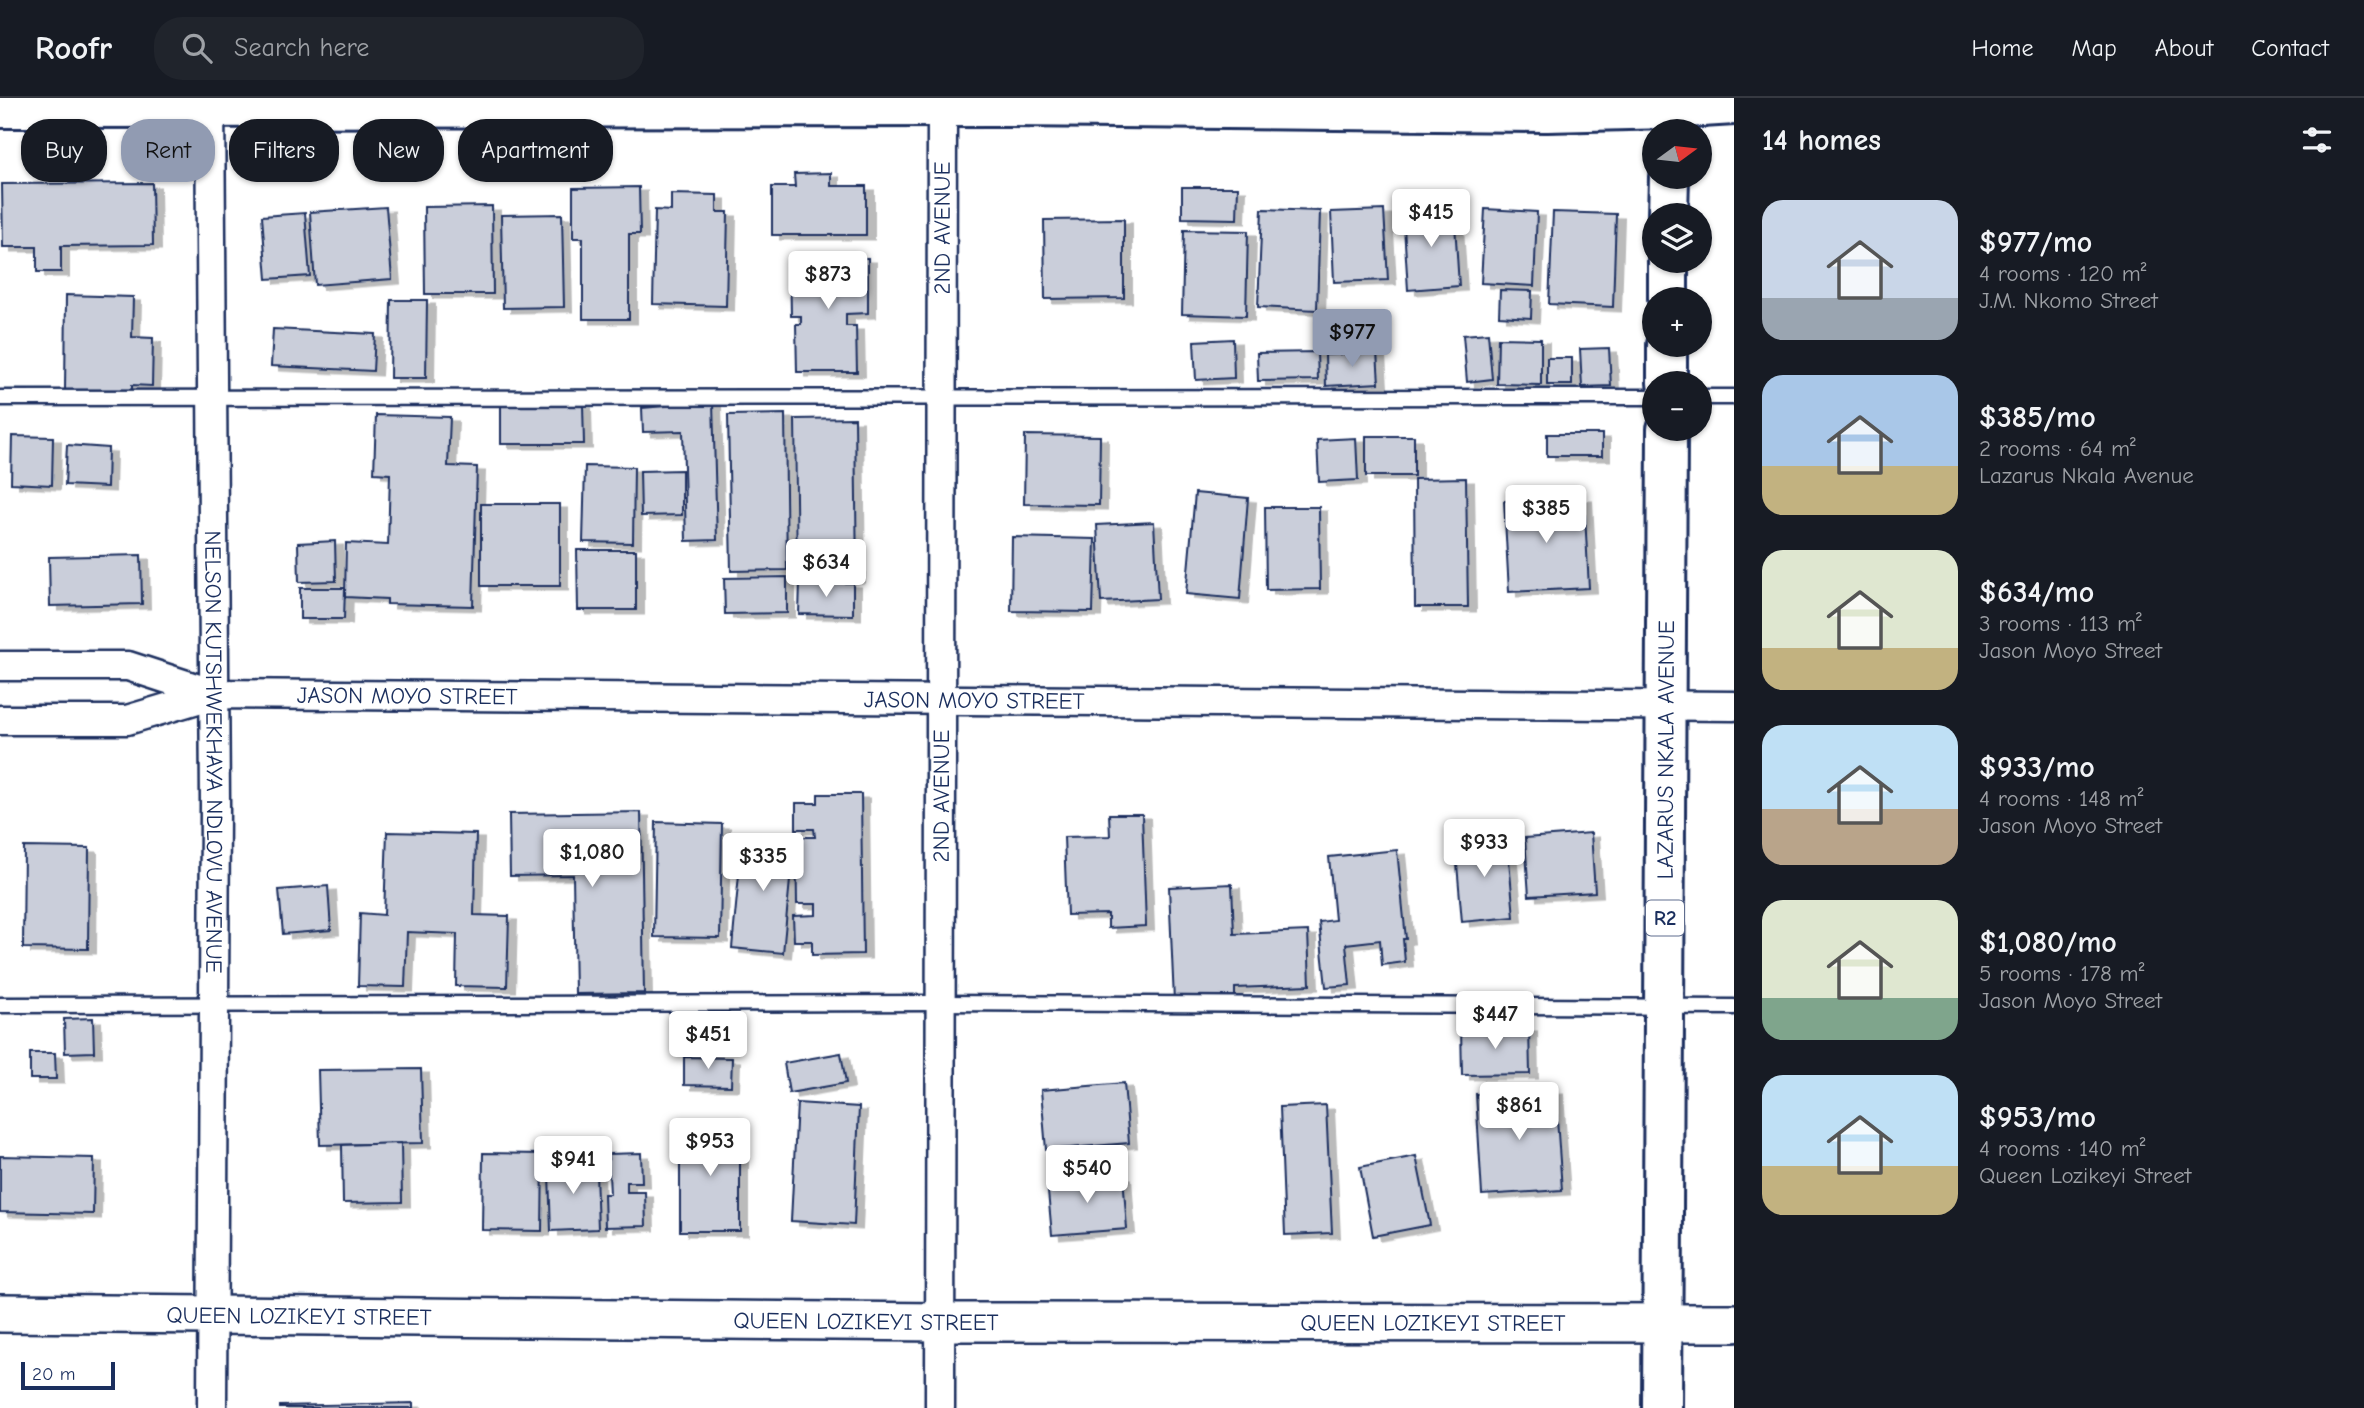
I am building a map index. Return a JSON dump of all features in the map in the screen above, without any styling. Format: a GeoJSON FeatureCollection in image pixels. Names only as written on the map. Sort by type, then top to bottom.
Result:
{"type":"FeatureCollection","features":[{"type":"Feature","properties":{"kind":"highway"},"geometry":{"type":"LineString","coordinates":[[0,108],[210,104],[942,103],[1669,113],[1734,105]]}},
{"type":"Feature","properties":{"kind":"highway","name":"LAZARUS NKALA AVENUE"},"geometry":{"type":"LineString","coordinates":[[1662,1408],[1667,441]]}},
{"type":"Feature","properties":{"kind":"street","name":"2ND AVENUE"},"geometry":{"type":"LineString","coordinates":[[940,1408],[942,103]]}},
{"type":"Feature","properties":{"kind":"street","name":"NELSON KUTSHWEKHAYA NDLOVU AVENUE"},"geometry":{"type":"LineString","coordinates":[[210,104],[215,1005],[212,1408]]}},
{"type":"Feature","properties":{"kind":"street","name":"JASON MOYO STREET"},"geometry":{"type":"LineString","coordinates":[[0,666],[128,666],[214,694]]}},
{"type":"Feature","properties":{"kind":"street","name":"JASON MOYO STREET"},"geometry":{"type":"LineString","coordinates":[[0,720],[127,720],[214,694],[1734,706]]}},
{"type":"Feature","properties":{"kind":"street","name":"QUEEN LOZIKEYI STREET"},"geometry":{"type":"LineString","coordinates":[[0,1314],[941,1322],[1734,1323]]}},
{"type":"Feature","properties":{"kind":"lane"},"geometry":{"type":"LineString","coordinates":[[0,398],[1642,397]]}},
{"type":"Feature","properties":{"kind":"lane"},"geometry":{"type":"LineString","coordinates":[[1712,397],[1734,397]]}},
{"type":"Feature","properties":{"kind":"lane"},"geometry":{"type":"LineString","coordinates":[[0,1005],[941,1003],[1734,1007]]}},
{"type":"Feature","properties":{"kind":"building"},"geometry":{"type":"Polygon","coordinates":[[[831,173],[831,186],[866,186],[866,235],[772,235],[772,187],[795,187],[794,174],[831,173]]]}},
{"type":"Feature","properties":{"kind":"building"},"geometry":{"type":"Polygon","coordinates":[[[152,183],[153,245],[61,246],[61,272],[37,272],[37,247],[3,247],[2,184],[152,183]]]}},
{"type":"Feature","properties":{"kind":"building"},"geometry":{"type":"Polygon","coordinates":[[[639,187],[640,234],[629,234],[629,319],[583,319],[583,238],[573,238],[573,188],[639,187]]]}},
{"type":"Feature","properties":{"kind":"building"},"geometry":{"type":"Polygon","coordinates":[[[1182,187],[1238,187],[1237,219],[1182,218],[1182,187]]]}},
{"type":"Feature","properties":{"kind":"building"},"geometry":{"type":"Polygon","coordinates":[[[671,194],[717,195],[717,212],[728,212],[726,306],[653,304],[655,210],[671,211],[671,194]]]}},
{"type":"Feature","properties":{"kind":"building"},"geometry":{"type":"Polygon","coordinates":[[[492,206],[493,294],[425,294],[424,207],[492,206]]]}},
{"type":"Feature","properties":{"kind":"building"},"geometry":{"type":"Polygon","coordinates":[[[386,207],[392,279],[315,285],[310,212],[386,207]]]}},
{"type":"Feature","properties":{"kind":"building"},"geometry":{"type":"Polygon","coordinates":[[[1454,208],[1459,286],[1408,290],[1403,211],[1454,208]]]}},
{"type":"Feature","properties":{"kind":"building"},"geometry":{"type":"Polygon","coordinates":[[[1262,209],[1320,211],[1317,310],[1258,307],[1262,209]]]}},
{"type":"Feature","properties":{"kind":"building"},"geometry":{"type":"Polygon","coordinates":[[[1485,209],[1537,212],[1534,286],[1481,283],[1485,209]]]}},
{"type":"Feature","properties":{"kind":"building"},"geometry":{"type":"Polygon","coordinates":[[[1384,210],[1388,280],[1334,282],[1331,212],[1384,210]]]}},
{"type":"Feature","properties":{"kind":"building"},"geometry":{"type":"Polygon","coordinates":[[[1553,212],[1616,214],[1613,307],[1549,304],[1553,212]]]}},
{"type":"Feature","properties":{"kind":"building"},"geometry":{"type":"Polygon","coordinates":[[[305,213],[310,276],[267,279],[262,216],[305,213]]]}},
{"type":"Feature","properties":{"kind":"building"},"geometry":{"type":"Polygon","coordinates":[[[562,214],[564,307],[503,308],[501,215],[562,214]]]}},
{"type":"Feature","properties":{"kind":"building"},"geometry":{"type":"Polygon","coordinates":[[[1124,219],[1124,298],[1045,299],[1044,220],[1124,219]]]}},
{"type":"Feature","properties":{"kind":"building"},"geometry":{"type":"Polygon","coordinates":[[[1184,230],[1248,231],[1246,316],[1182,314],[1184,230]]]}},
{"type":"Feature","properties":{"kind":"building"},"geometry":{"type":"Polygon","coordinates":[[[790,258],[868,258],[868,313],[846,314],[846,326],[856,326],[857,372],[797,372],[796,324],[801,324],[801,316],[791,316],[790,258]]]}},
{"type":"Feature","properties":{"kind":"building"},"geometry":{"type":"Polygon","coordinates":[[[1500,290],[1532,291],[1531,318],[1499,316],[1500,290]]]}},
{"type":"Feature","properties":{"kind":"building"},"geometry":{"type":"Polygon","coordinates":[[[66,295],[133,297],[132,337],[153,338],[152,386],[132,385],[132,392],[65,391],[66,295]]]}},
{"type":"Feature","properties":{"kind":"building"},"geometry":{"type":"Polygon","coordinates":[[[391,300],[427,300],[426,378],[390,378],[391,300]]]}},
{"type":"Feature","properties":{"kind":"building"},"geometry":{"type":"Polygon","coordinates":[[[273,329],[375,334],[373,371],[271,366],[273,329]]]}},
{"type":"Feature","properties":{"kind":"building"},"geometry":{"type":"Polygon","coordinates":[[[1488,333],[1492,379],[1467,382],[1463,335],[1488,333]]]}},
{"type":"Feature","properties":{"kind":"building"},"geometry":{"type":"Polygon","coordinates":[[[1498,338],[1541,339],[1541,385],[1497,384],[1498,338]]]}},
{"type":"Feature","properties":{"kind":"building"},"geometry":{"type":"Polygon","coordinates":[[[1233,339],[1234,378],[1196,380],[1194,341],[1233,339]]]}},
{"type":"Feature","properties":{"kind":"building"},"geometry":{"type":"Polygon","coordinates":[[[1609,348],[1611,386],[1582,387],[1580,349],[1609,348]]]}},
{"type":"Feature","properties":{"kind":"building"},"geometry":{"type":"Polygon","coordinates":[[[1317,352],[1318,380],[1258,381],[1257,353],[1317,352]]]}},
{"type":"Feature","properties":{"kind":"building"},"geometry":{"type":"Polygon","coordinates":[[[1377,352],[1379,383],[1326,386],[1325,355],[1377,352]]]}},
{"type":"Feature","properties":{"kind":"building"},"geometry":{"type":"Polygon","coordinates":[[[1547,358],[1572,358],[1572,385],[1547,385],[1547,358]]]}},
{"type":"Feature","properties":{"kind":"building"},"geometry":{"type":"Polygon","coordinates":[[[713,402],[717,540],[686,541],[683,431],[643,432],[642,408],[713,402]]]}},
{"type":"Feature","properties":{"kind":"building"},"geometry":{"type":"Polygon","coordinates":[[[501,404],[583,404],[584,444],[501,444],[501,404]]]}},
{"type":"Feature","properties":{"kind":"building"},"geometry":{"type":"Polygon","coordinates":[[[785,414],[787,570],[731,571],[728,415],[785,414]]]}},
{"type":"Feature","properties":{"kind":"building"},"geometry":{"type":"Polygon","coordinates":[[[376,415],[450,417],[448,466],[477,467],[473,606],[387,604],[387,599],[345,597],[346,543],[388,545],[390,474],[374,473],[376,415]]]}},
{"type":"Feature","properties":{"kind":"building"},"geometry":{"type":"Polygon","coordinates":[[[855,418],[857,578],[797,579],[795,419],[855,418]]]}},
{"type":"Feature","properties":{"kind":"building"},"geometry":{"type":"Polygon","coordinates":[[[1547,434],[1602,434],[1602,456],[1547,456],[1547,434]]]}},
{"type":"Feature","properties":{"kind":"building"},"geometry":{"type":"Polygon","coordinates":[[[1025,435],[1100,436],[1099,505],[1024,504],[1025,435]]]}},
{"type":"Feature","properties":{"kind":"building"},"geometry":{"type":"Polygon","coordinates":[[[12,436],[53,437],[52,485],[11,483],[12,436]]]}},
{"type":"Feature","properties":{"kind":"building"},"geometry":{"type":"Polygon","coordinates":[[[1366,436],[1414,436],[1414,476],[1366,476],[1366,436]]]}},
{"type":"Feature","properties":{"kind":"building"},"geometry":{"type":"Polygon","coordinates":[[[1356,438],[1358,480],[1319,482],[1317,440],[1356,438]]]}},
{"type":"Feature","properties":{"kind":"building"},"geometry":{"type":"Polygon","coordinates":[[[67,445],[108,448],[107,487],[65,485],[67,445]]]}},
{"type":"Feature","properties":{"kind":"building"},"geometry":{"type":"Polygon","coordinates":[[[585,466],[634,467],[633,543],[583,542],[585,466]]]}},
{"type":"Feature","properties":{"kind":"building"},"geometry":{"type":"Polygon","coordinates":[[[682,470],[682,515],[641,516],[640,471],[682,470]]]}},
{"type":"Feature","properties":{"kind":"building"},"geometry":{"type":"Polygon","coordinates":[[[1466,478],[1468,607],[1415,607],[1414,479],[1466,478]]]}},
{"type":"Feature","properties":{"kind":"building"},"geometry":{"type":"Polygon","coordinates":[[[1195,493],[1248,498],[1240,599],[1186,594],[1195,493]]]}},
{"type":"Feature","properties":{"kind":"building"},"geometry":{"type":"Polygon","coordinates":[[[1584,497],[1589,588],[1509,592],[1504,501],[1584,497]]]}},
{"type":"Feature","properties":{"kind":"building"},"geometry":{"type":"Polygon","coordinates":[[[481,504],[560,504],[560,586],[481,586],[481,504]]]}},
{"type":"Feature","properties":{"kind":"building"},"geometry":{"type":"Polygon","coordinates":[[[1265,507],[1319,507],[1320,589],[1266,590],[1265,507]]]}},
{"type":"Feature","properties":{"kind":"building"},"geometry":{"type":"Polygon","coordinates":[[[1154,522],[1158,599],[1101,602],[1097,525],[1154,522]]]}},
{"type":"Feature","properties":{"kind":"building"},"geometry":{"type":"Polygon","coordinates":[[[1012,537],[1095,539],[1093,612],[1011,611],[1012,537]]]}},
{"type":"Feature","properties":{"kind":"building"},"geometry":{"type":"Polygon","coordinates":[[[335,541],[336,581],[299,582],[298,543],[335,541]]]}},
{"type":"Feature","properties":{"kind":"building"},"geometry":{"type":"Polygon","coordinates":[[[577,550],[636,550],[636,610],[578,610],[577,550]]]}},
{"type":"Feature","properties":{"kind":"building"},"geometry":{"type":"Polygon","coordinates":[[[141,555],[142,604],[50,606],[49,557],[141,555]]]}},
{"type":"Feature","properties":{"kind":"building"},"geometry":{"type":"Polygon","coordinates":[[[787,577],[787,613],[725,614],[724,578],[787,577]]]}},
{"type":"Feature","properties":{"kind":"building"},"geometry":{"type":"Polygon","coordinates":[[[800,582],[853,583],[853,615],[799,614],[800,582]]]}},
{"type":"Feature","properties":{"kind":"building"},"geometry":{"type":"Polygon","coordinates":[[[300,588],[345,588],[344,619],[300,619],[300,588]]]}},
{"type":"Feature","properties":{"kind":"building"},"geometry":{"type":"Polygon","coordinates":[[[818,794],[861,794],[863,954],[812,955],[812,941],[794,941],[793,916],[816,915],[816,904],[797,904],[796,837],[815,837],[814,829],[796,829],[796,803],[818,803],[818,794]]]}},
{"type":"Feature","properties":{"kind":"building"},"geometry":{"type":"Polygon","coordinates":[[[641,812],[644,993],[575,994],[573,875],[510,876],[509,814],[641,812]]]}},
{"type":"Feature","properties":{"kind":"building"},"geometry":{"type":"Polygon","coordinates":[[[1109,814],[1142,814],[1146,926],[1108,928],[1108,914],[1067,915],[1064,837],[1110,836],[1109,814]]]}},
{"type":"Feature","properties":{"kind":"building"},"geometry":{"type":"Polygon","coordinates":[[[656,822],[722,824],[720,938],[654,937],[656,822]]]}},
{"type":"Feature","properties":{"kind":"building"},"geometry":{"type":"Polygon","coordinates":[[[387,832],[476,834],[474,915],[509,916],[507,987],[456,986],[457,934],[407,932],[405,987],[358,986],[360,913],[384,915],[387,832]]]}},
{"type":"Feature","properties":{"kind":"building"},"geometry":{"type":"Polygon","coordinates":[[[743,832],[794,838],[783,953],[732,948],[743,832]]]}},
{"type":"Feature","properties":{"kind":"building"},"geometry":{"type":"Polygon","coordinates":[[[1591,833],[1595,892],[1529,896],[1525,838],[1591,833]]]}},
{"type":"Feature","properties":{"kind":"building"},"geometry":{"type":"Polygon","coordinates":[[[1507,837],[1514,917],[1462,922],[1455,841],[1507,837]]]}},
{"type":"Feature","properties":{"kind":"building"},"geometry":{"type":"Polygon","coordinates":[[[24,847],[89,848],[88,949],[23,948],[24,847]]]}},
{"type":"Feature","properties":{"kind":"building"},"geometry":{"type":"Polygon","coordinates":[[[1397,850],[1406,939],[1403,939],[1405,962],[1382,965],[1380,940],[1346,944],[1350,985],[1326,987],[1319,922],[1335,920],[1329,857],[1397,850]]]}},
{"type":"Feature","properties":{"kind":"building"},"geometry":{"type":"Polygon","coordinates":[[[1232,884],[1234,934],[1308,931],[1310,985],[1235,988],[1235,999],[1174,1001],[1169,887],[1232,884]]]}},
{"type":"Feature","properties":{"kind":"building"},"geometry":{"type":"Polygon","coordinates":[[[328,886],[331,930],[283,934],[279,890],[328,886]]]}},
{"type":"Feature","properties":{"kind":"building"},"geometry":{"type":"Polygon","coordinates":[[[93,1018],[94,1052],[65,1053],[64,1019],[93,1018]]]}},
{"type":"Feature","properties":{"kind":"building"},"geometry":{"type":"Polygon","coordinates":[[[1461,1027],[1529,1027],[1530,1074],[1462,1075],[1461,1027]]]}},
{"type":"Feature","properties":{"kind":"building"},"geometry":{"type":"Polygon","coordinates":[[[30,1053],[55,1053],[56,1079],[30,1079],[30,1053]]]}},
{"type":"Feature","properties":{"kind":"building"},"geometry":{"type":"Polygon","coordinates":[[[841,1053],[846,1083],[789,1093],[784,1063],[841,1053]]]}},
{"type":"Feature","properties":{"kind":"building"},"geometry":{"type":"Polygon","coordinates":[[[684,1057],[732,1058],[731,1086],[684,1085],[684,1057]]]}},
{"type":"Feature","properties":{"kind":"building"},"geometry":{"type":"Polygon","coordinates":[[[421,1069],[423,1143],[320,1145],[318,1070],[421,1069]]]}},
{"type":"Feature","properties":{"kind":"building"},"geometry":{"type":"Polygon","coordinates":[[[1124,1083],[1129,1143],[1046,1150],[1041,1090],[1124,1083]]]}},
{"type":"Feature","properties":{"kind":"building"},"geometry":{"type":"Polygon","coordinates":[[[1555,1090],[1562,1190],[1482,1195],[1476,1094],[1555,1090]]]}},
{"type":"Feature","properties":{"kind":"building"},"geometry":{"type":"Polygon","coordinates":[[[797,1103],[859,1107],[854,1225],[791,1221],[797,1103]]]}},
{"type":"Feature","properties":{"kind":"building"},"geometry":{"type":"Polygon","coordinates":[[[1326,1105],[1332,1233],[1285,1235],[1280,1107],[1326,1105]]]}},
{"type":"Feature","properties":{"kind":"building"},"geometry":{"type":"Polygon","coordinates":[[[680,1125],[740,1125],[740,1231],[680,1231],[680,1125]]]}},
{"type":"Feature","properties":{"kind":"building"},"geometry":{"type":"Polygon","coordinates":[[[401,1143],[402,1202],[343,1203],[342,1145],[401,1143]]]}},
{"type":"Feature","properties":{"kind":"building"},"geometry":{"type":"Polygon","coordinates":[[[483,1153],[543,1154],[542,1231],[482,1230],[483,1153]]]}},
{"type":"Feature","properties":{"kind":"building"},"geometry":{"type":"Polygon","coordinates":[[[641,1153],[642,1182],[627,1182],[627,1192],[645,1192],[646,1226],[605,1227],[604,1194],[610,1194],[608,1154],[641,1153]]]}},
{"type":"Feature","properties":{"kind":"building"},"geometry":{"type":"Polygon","coordinates":[[[556,1155],[581,1155],[582,1173],[596,1172],[598,1229],[551,1231],[549,1174],[556,1174],[556,1155]]]}},
{"type":"Feature","properties":{"kind":"building"},"geometry":{"type":"Polygon","coordinates":[[[0,1156],[94,1158],[93,1214],[0,1212],[0,1156]]]}},
{"type":"Feature","properties":{"kind":"building"},"geometry":{"type":"Polygon","coordinates":[[[1416,1156],[1430,1225],[1373,1236],[1360,1167],[1416,1156]]]}},
{"type":"Feature","properties":{"kind":"building"},"geometry":{"type":"Polygon","coordinates":[[[1123,1175],[1127,1229],[1052,1235],[1047,1181],[1123,1175]]]}},
{"type":"Feature","properties":{"kind":"building"},"geometry":{"type":"Polygon","coordinates":[[[413,1403],[413,1408],[280,1408],[280,1406],[413,1403]]]}}]}
